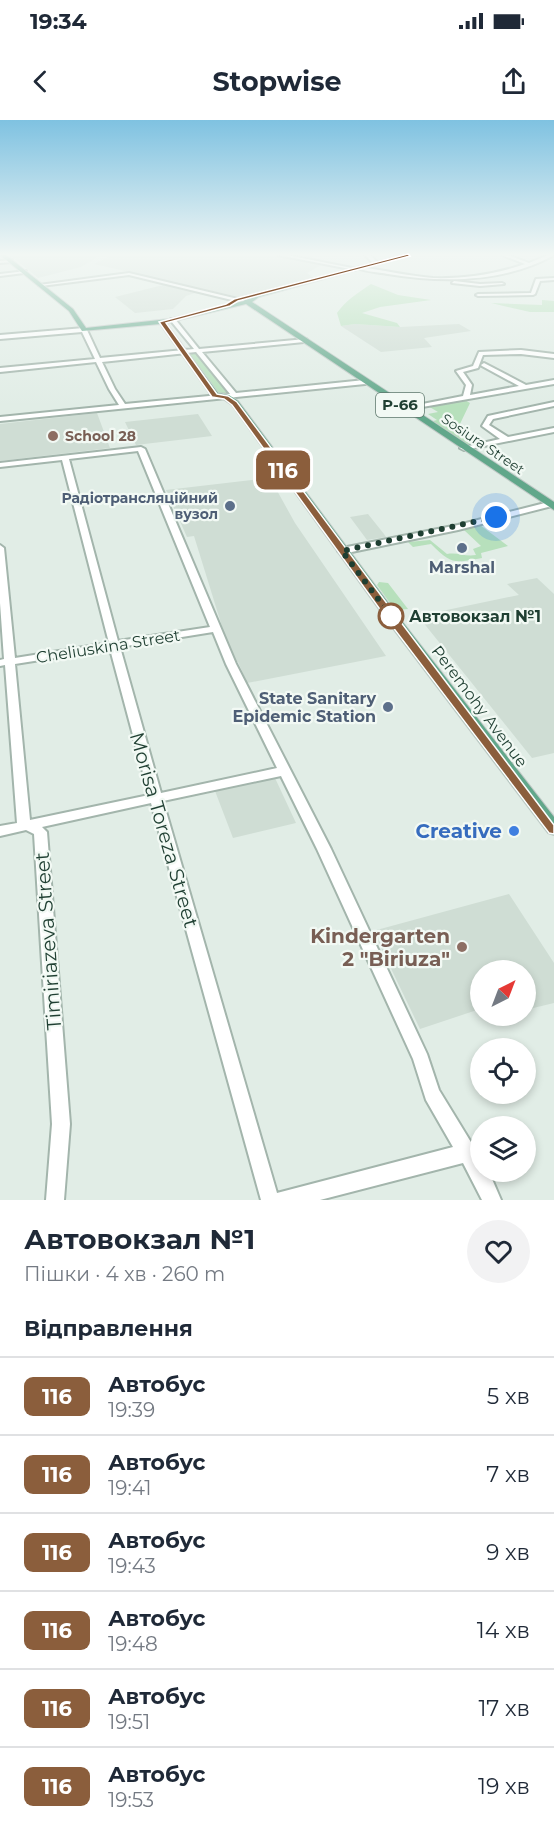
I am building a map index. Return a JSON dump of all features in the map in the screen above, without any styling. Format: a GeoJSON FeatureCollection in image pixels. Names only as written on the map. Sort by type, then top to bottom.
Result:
{"type":"FeatureCollection","features":[{"type":"Feature","properties":{"kind":"main road"},"geometry":{"type":"LineString","coordinates":[[66,305],[84,330],[167,321],[226,305]]}},
{"type":"Feature","properties":{"kind":"main road","name":"Sosiura Street"},"geometry":{"type":"LineString","coordinates":[[249,305],[552,505]]}},
{"type":"Feature","properties":{"kind":"main road","name":"Peremohy Avenue"},"geometry":{"type":"LineString","coordinates":[[167,321],[184,352],[215,395],[230,395],[342,551],[554,829]]}},
{"type":"Feature","properties":{"kind":"street","name":"Peremohy Avenue"},"geometry":{"type":"LineString","coordinates":[[167,321],[197,351],[230,395]]}},
{"type":"Feature","properties":{"kind":"street"},"geometry":{"type":"LineString","coordinates":[[0,337],[84,330],[110,390],[124,407]]}},
{"type":"Feature","properties":{"kind":"street"},"geometry":{"type":"LineString","coordinates":[[0,370],[304,340]]}},
{"type":"Feature","properties":{"kind":"street"},"geometry":{"type":"LineString","coordinates":[[466,397],[469,385],[459,370],[476,367],[481,353],[521,352],[554,356]]}},
{"type":"Feature","properties":{"kind":"street"},"geometry":{"type":"LineString","coordinates":[[484,365],[525,387]]}},
{"type":"Feature","properties":{"kind":"street"},"geometry":{"type":"LineString","coordinates":[[0,419],[366,382]]}},
{"type":"Feature","properties":{"kind":"street"},"geometry":{"type":"LineString","coordinates":[[405,408],[554,382]]}},
{"type":"Feature","properties":{"kind":"street"},"geometry":{"type":"LineString","coordinates":[[506,439],[485,426],[490,417],[554,404]]}},
{"type":"Feature","properties":{"kind":"street"},"geometry":{"type":"LineString","coordinates":[[464,448],[554,430]]}},
{"type":"Feature","properties":{"kind":"street"},"geometry":{"type":"LineString","coordinates":[[0,465],[141,449],[215,629],[283,771],[324,849],[422,1059],[432,1094],[492,1200]]}},
{"type":"Feature","properties":{"kind":"street","name":"Morisa Toreza Street"},"geometry":{"type":"LineString","coordinates":[[65,458],[154,800],[180,879],[205,982],[270,1200]]}},
{"type":"Feature","properties":{"kind":"street"},"geometry":{"type":"LineString","coordinates":[[342,551],[552,505]]}},
{"type":"Feature","properties":{"kind":"street","name":"Timiriazeva Street"},"geometry":{"type":"LineString","coordinates":[[0,548],[5,662],[24,822],[40,832],[61,1124],[55,1200]]}},
{"type":"Feature","properties":{"kind":"street","name":"Cheliuskina Street"},"geometry":{"type":"LineString","coordinates":[[5,662],[215,629]]}},
{"type":"Feature","properties":{"kind":"street"},"geometry":{"type":"LineString","coordinates":[[0,831],[283,771]]}},
{"type":"Feature","properties":{"kind":"street"},"geometry":{"type":"LineString","coordinates":[[284,1200],[465,1154]]}},
{"type":"Feature","properties":{"kind":"shaded area"},"geometry":{"type":"Polygon","coordinates":[[[125,305],[177,305],[173,309],[135,313],[125,305]]]}},
{"type":"Feature","properties":{"kind":"shaded area"},"geometry":{"type":"Polygon","coordinates":[[[355,324],[400,327],[459,324],[471,331],[424,338],[432,347],[381,352],[341,326],[355,324]]]}},
{"type":"Feature","properties":{"kind":"shaded area","name":"School 28"},"geometry":{"type":"Polygon","coordinates":[[[97,413],[110,448],[0,461],[0,424],[97,413]]]}},
{"type":"Feature","properties":{"kind":"shaded area"},"geometry":{"type":"Polygon","coordinates":[[[198,414],[212,436],[136,445],[125,422],[198,414]]]}},
{"type":"Feature","properties":{"kind":"shaded area"},"geometry":{"type":"Polygon","coordinates":[[[270,478],[295,523],[386,656],[247,683],[238,662],[233,662],[194,536],[187,537],[166,490],[270,478]]]}},
{"type":"Feature","properties":{"kind":"shaded area"},"geometry":{"type":"Polygon","coordinates":[[[368,514],[386,537],[367,540],[350,517],[368,514]]]}},
{"type":"Feature","properties":{"kind":"shaded area"},"geometry":{"type":"Polygon","coordinates":[[[537,578],[554,594],[554,753],[532,758],[418,616],[519,595],[507,584],[537,578]]]}},
{"type":"Feature","properties":{"kind":"shaded area"},"geometry":{"type":"Polygon","coordinates":[[[275,778],[296,823],[233,838],[215,791],[275,778]]]}},
{"type":"Feature","properties":{"kind":"shaded area","name":"Kindergarten 2 \"Biriuza\""},"geometry":{"type":"Polygon","coordinates":[[[509,894],[554,963],[554,1003],[536,1007],[536,960],[470,960],[470,1012],[420,1029],[373,931],[509,894]]]}},
{"type":"Feature","properties":{"kind":"green space"},"geometry":{"type":"Polygon","coordinates":[[[343,305],[392,305],[362,313],[397,323],[400,327],[355,324],[341,326],[337,313],[343,305]]]}},
{"type":"Feature","properties":{"kind":"green space"},"geometry":{"type":"Polygon","coordinates":[[[501,305],[554,305],[554,312],[530,312],[501,305]]]}},
{"type":"Feature","properties":{"kind":"green space"},"geometry":{"type":"Polygon","coordinates":[[[188,354],[197,354],[229,393],[219,395],[188,354]]]}},
{"type":"Feature","properties":{"kind":"green space"},"geometry":{"type":"Polygon","coordinates":[[[463,399],[470,403],[459,426],[482,442],[467,445],[433,421],[437,420],[428,414],[438,412],[428,406],[463,399]]]}},
{"type":"Feature","properties":{"kind":"green space"},"geometry":{"type":"Polygon","coordinates":[[[480,525],[508,546],[481,553],[482,558],[454,561],[444,556],[431,544],[413,547],[408,542],[430,540],[447,554],[476,555],[473,549],[481,546],[464,530],[480,525]]]}},
{"type":"Feature","properties":{"kind":"green space"},"geometry":{"type":"Polygon","coordinates":[[[379,582],[388,583],[408,609],[395,610],[377,585],[379,582]]]}},
{"type":"Feature","properties":{"kind":"bus line","name":"116"},"geometry":{"type":"LineString","coordinates":[[227,305],[162,322],[215,395],[226,397],[235,404],[396,623],[554,829]]}},
{"type":"Feature","properties":{"kind":"place","name":"School 28"},"geometry":{"type":"Point","coordinates":[53,436]}},
{"type":"Feature","properties":{"kind":"place","name":"Радіотрансляційний вузол"},"geometry":{"type":"Point","coordinates":[230,506]}},
{"type":"Feature","properties":{"kind":"place","name":"Marshal"},"geometry":{"type":"Point","coordinates":[462,548]}},
{"type":"Feature","properties":{"kind":"place","name":"Автовокзал №1"},"geometry":{"type":"Point","coordinates":[391,616]}},
{"type":"Feature","properties":{"kind":"place","name":"State Sanitary Epidemic Station"},"geometry":{"type":"Point","coordinates":[388,707]}},
{"type":"Feature","properties":{"kind":"place","name":"Creative"},"geometry":{"type":"Point","coordinates":[514,831]}},
{"type":"Feature","properties":{"kind":"place","name":"Kindergarten 2 \"Biriuza\""},"geometry":{"type":"Point","coordinates":[462,947]}},
{"type":"Feature","properties":{"kind":"route"},"geometry":{"type":"LineString","coordinates":[[391,616],[342,551],[442,531],[496,517]]}}]}
